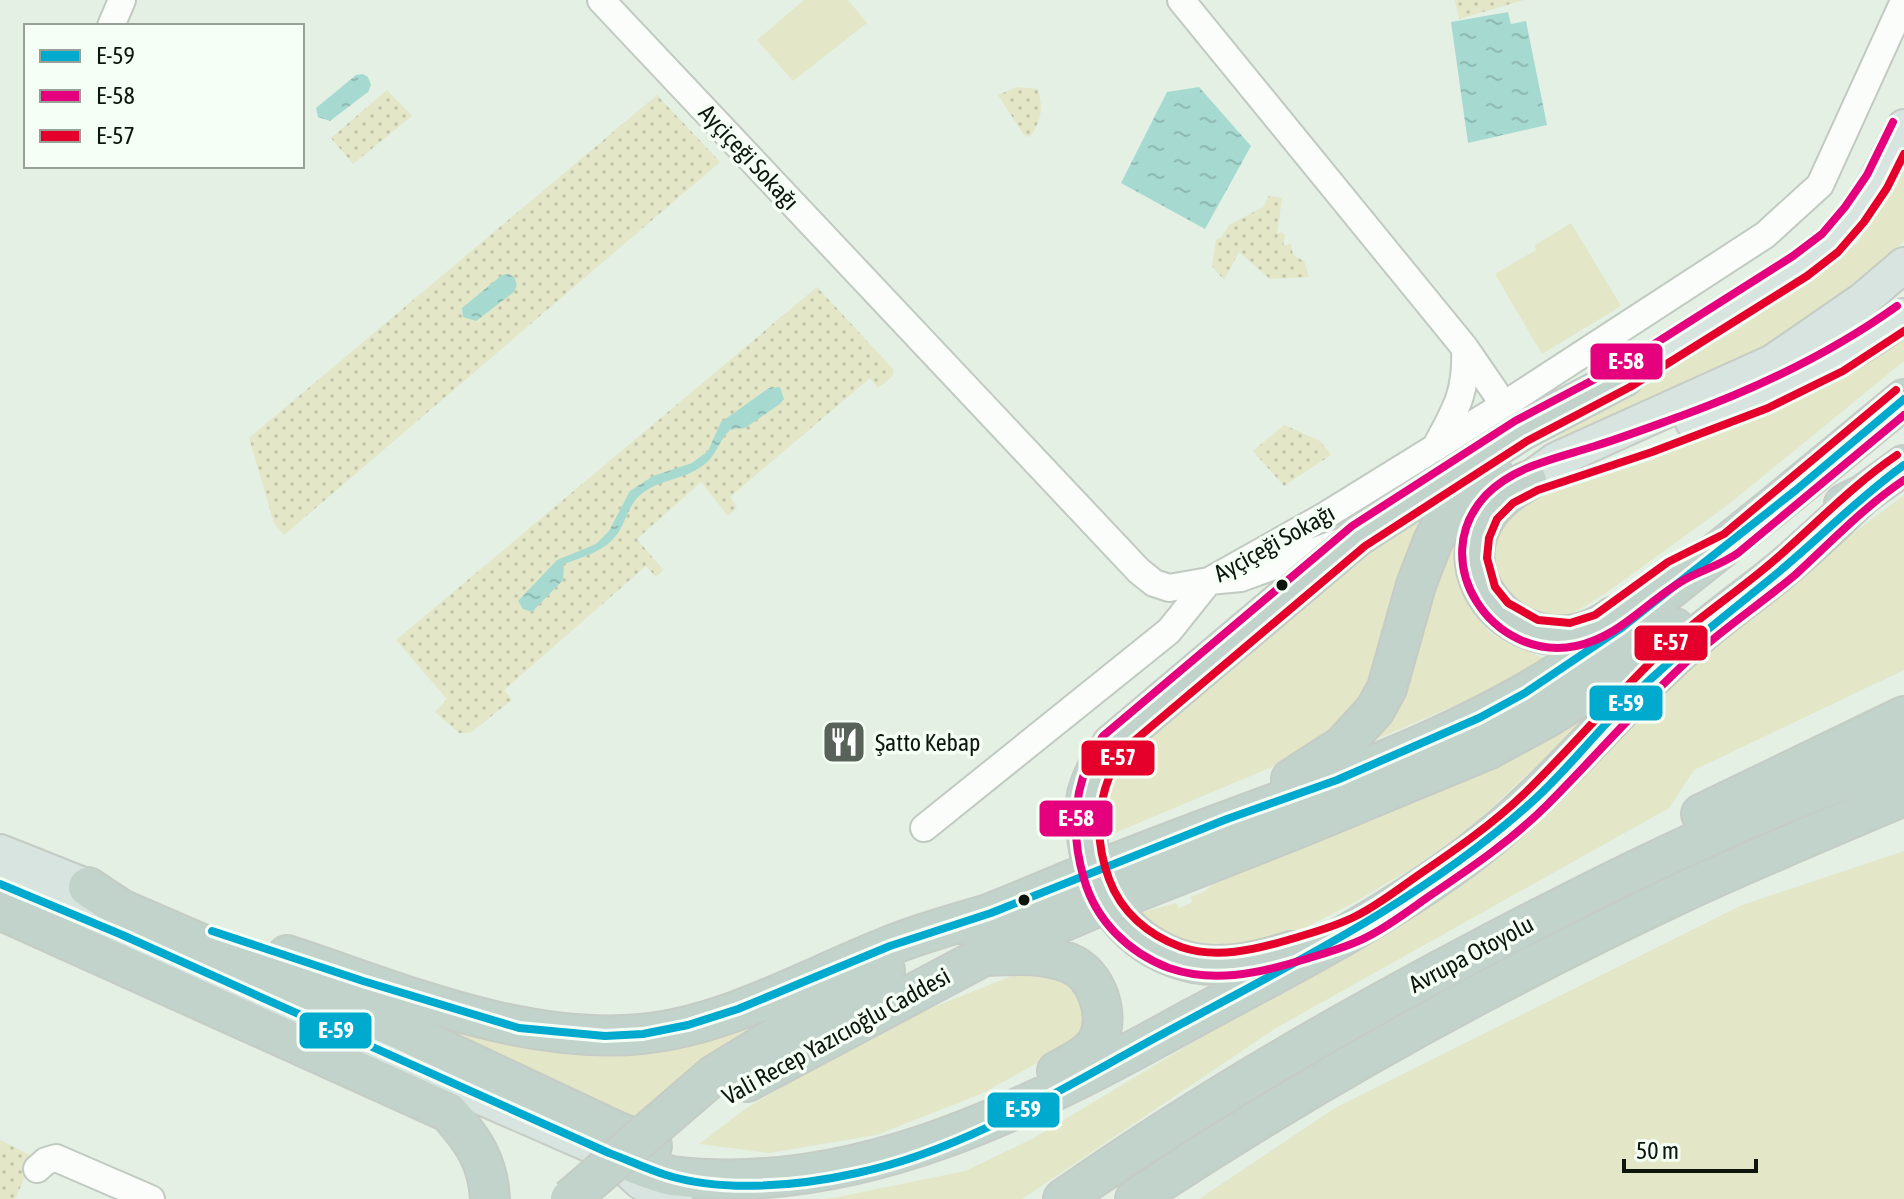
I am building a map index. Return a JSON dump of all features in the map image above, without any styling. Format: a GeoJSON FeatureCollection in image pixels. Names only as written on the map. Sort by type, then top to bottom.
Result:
{"type":"FeatureCollection","features":[{"type":"Feature","properties":{"kind":"highway"},"geometry":{"type":"LineString","coordinates":[[1354,930],[1262,961],[1196,963],[1154,949],[1113,913],[1092,865],[1085,817],[1087,794],[1096,769],[1112,744],[1259,617],[1358,536],[1513,418],[1624,377]]}},
{"type":"Feature","properties":{"kind":"highway"},"geometry":{"type":"LineString","coordinates":[[1081,895],[1130,876],[1306,772],[1342,746],[1375,710],[1387,688],[1416,585],[1449,510],[1489,473],[1522,448],[1568,421],[1624,377]]}},
{"type":"Feature","properties":{"kind":"highway"},"geometry":{"type":"LineString","coordinates":[[1227,819],[1307,791],[1435,739],[1525,693],[1620,629],[1904,399]]}},
{"type":"Feature","properties":{"kind":"highway"},"geometry":{"type":"LineString","coordinates":[[609,1153],[669,1176],[715,1184],[763,1186],[818,1181],[897,1163],[957,1141],[1042,1101],[1383,914],[1469,854],[1536,799],[1624,705],[1695,638],[1822,535],[1864,494],[1904,465]]}},
{"type":"Feature","properties":{"kind":"highway"},"geometry":{"type":"LineString","coordinates":[[1527,481],[1493,504],[1480,526],[1474,548],[1476,572],[1484,592],[1496,609],[1515,623],[1542,633],[1570,635],[1601,626],[1677,570],[1718,552]]}},
{"type":"Feature","properties":{"kind":"highway"},"geometry":{"type":"LineString","coordinates":[[1130,876],[1211,863],[1451,765],[1548,717],[1633,660],[1821,516],[1864,494]]}},
{"type":"Feature","properties":{"kind":"highway"},"geometry":{"type":"LineString","coordinates":[[1382,1001],[1407,978],[1453,945],[1495,920],[1745,791],[1904,716]]}},
{"type":"Feature","properties":{"kind":"highway","name":"Avrupa Otoyolu"},"geometry":{"type":"LineString","coordinates":[[1063,1199],[1196,1111],[1382,1001],[1644,866],[1756,815],[1904,757]]}},
{"type":"Feature","properties":{"kind":"highway","name":"Avrupa Otoyolu"},"geometry":{"type":"LineString","coordinates":[[1135,1199],[1283,1105],[1442,1013],[1637,914],[1904,796]]}},
{"type":"Feature","properties":{"kind":"highway"},"geometry":{"type":"LineString","coordinates":[[1766,855],[1845,837],[1904,818]]}},
{"type":"Feature","properties":{"kind":"highway"},"geometry":{"type":"LineString","coordinates":[[88,887],[169,917],[519,1028],[605,1036],[643,1034],[738,1009],[890,946],[991,913]]}},
{"type":"Feature","properties":{"kind":"highway"},"geometry":{"type":"LineString","coordinates":[[88,887],[121,909],[401,1030],[616,1131],[664,1150],[713,1162],[746,1165],[831,1159],[920,1136],[1083,1057],[1096,1043],[1102,1024],[1100,1000],[1082,969],[1043,954],[984,956]]}},
{"type":"Feature","properties":{"kind":"highway","name":"Vali Recep Yazıcıoğlu Caddesi"},"geometry":{"type":"LineString","coordinates":[[570,1199],[860,983],[991,913],[1081,895]]}},
{"type":"Feature","properties":{"kind":"highway","name":"Vali Recep Yazıcıoğlu Caddesi"},"geometry":{"type":"LineString","coordinates":[[605,1199],[698,1116],[722,1083],[853,1023],[984,956],[1081,895]]}},
{"type":"Feature","properties":{"kind":"highway"},"geometry":{"type":"LineString","coordinates":[[0,910],[448,1112],[481,1154],[490,1199]]}},
{"type":"Feature","properties":{"kind":"main road"},"geometry":{"type":"LineString","coordinates":[[1624,377],[1800,266],[1830,243],[1855,214],[1877,181],[1904,127]]}},
{"type":"Feature","properties":{"kind":"main road"},"geometry":{"type":"LineString","coordinates":[[1527,481],[1556,460],[1773,362],[1853,308],[1904,265]]}},
{"type":"Feature","properties":{"kind":"main road"},"geometry":{"type":"LineString","coordinates":[[1527,481],[1612,454],[1767,394],[1827,367],[1876,338],[1904,316]]}},
{"type":"Feature","properties":{"kind":"main road"},"geometry":{"type":"LineString","coordinates":[[0,852],[88,887]]}},
{"type":"Feature","properties":{"kind":"main road"},"geometry":{"type":"LineString","coordinates":[[0,884],[120,934],[609,1153],[641,1182],[675,1199]]}},
{"type":"Feature","properties":{"kind":"street"},"geometry":{"type":"LineString","coordinates":[[112,24],[122,0]]}},
{"type":"Feature","properties":{"kind":"street","name":"Ayçiçeği Sokağı"},"geometry":{"type":"LineString","coordinates":[[601,0],[1139,571],[1154,583],[1169,588],[1209,581],[1323,517],[1435,448],[1513,418],[1765,235],[1820,185],[1904,1]]}},
{"type":"Feature","properties":{"kind":"street"},"geometry":{"type":"LineString","coordinates":[[1181,0],[1465,348],[1513,418]]}},
{"type":"Feature","properties":{"kind":"street"},"geometry":{"type":"LineString","coordinates":[[1435,448],[1461,399],[1466,376],[1465,348]]}},
{"type":"Feature","properties":{"kind":"street"},"geometry":{"type":"LineString","coordinates":[[924,828],[1169,631],[1209,581],[1241,578],[1358,536]]}},
{"type":"Feature","properties":{"kind":"street"},"geometry":{"type":"LineString","coordinates":[[1241,578],[1257,592],[1263,603],[1259,617]]}},
{"type":"Feature","properties":{"kind":"street"},"geometry":{"type":"LineString","coordinates":[[37,1169],[46,1161],[56,1158],[151,1199]]}},
{"type":"Feature","properties":{"kind":"green space"},"geometry":{"type":"Polygon","coordinates":[[[804,0],[848,0],[867,23],[793,81],[757,40],[804,0]]]}},
{"type":"Feature","properties":{"kind":"green space"},"geometry":{"type":"Polygon","coordinates":[[[1455,0],[1524,0],[1459,19],[1455,0]]]}},
{"type":"Feature","properties":{"kind":"green space"},"geometry":{"type":"Polygon","coordinates":[[[1017,87],[1038,89],[1040,114],[1030,137],[1024,135],[998,95],[1017,87]]]}},
{"type":"Feature","properties":{"kind":"green space"},"geometry":{"type":"Polygon","coordinates":[[[387,90],[412,116],[353,164],[331,138],[387,90]]]}},
{"type":"Feature","properties":{"kind":"green space"},"geometry":{"type":"Polygon","coordinates":[[[657,95],[720,162],[284,535],[274,523],[249,438],[657,95]]]}},
{"type":"Feature","properties":{"kind":"green space"},"geometry":{"type":"Polygon","coordinates":[[[1904,160],[1904,241],[1808,331],[1520,465],[1595,409],[1740,328],[1858,243],[1904,160]]]}},
{"type":"Feature","properties":{"kind":"green space"},"geometry":{"type":"Polygon","coordinates":[[[1269,196],[1282,198],[1277,234],[1281,232],[1285,235],[1283,246],[1291,244],[1293,255],[1304,261],[1309,277],[1270,279],[1239,252],[1224,280],[1212,266],[1216,240],[1222,237],[1229,225],[1263,207],[1269,196]]]}},
{"type":"Feature","properties":{"kind":"green space"},"geometry":{"type":"Polygon","coordinates":[[[1571,223],[1621,306],[1542,354],[1495,274],[1536,250],[1534,246],[1571,223]]]}},
{"type":"Feature","properties":{"kind":"green space"},"geometry":{"type":"Polygon","coordinates":[[[817,287],[894,370],[892,377],[878,388],[870,378],[730,497],[737,507],[728,516],[701,482],[637,539],[663,570],[656,577],[646,566],[504,690],[512,700],[470,733],[459,733],[435,712],[447,699],[396,640],[817,287]]]}},
{"type":"Feature","properties":{"kind":"green space"},"geometry":{"type":"Polygon","coordinates":[[[1904,332],[1904,361],[1729,504],[1606,593],[1572,614],[1536,616],[1502,590],[1492,569],[1497,525],[1537,494],[1818,386],[1904,332]]]}},
{"type":"Feature","properties":{"kind":"green space"},"geometry":{"type":"Polygon","coordinates":[[[1284,425],[1320,441],[1331,455],[1284,486],[1253,451],[1284,425]]]}},
{"type":"Feature","properties":{"kind":"green space"},"geometry":{"type":"Polygon","coordinates":[[[1904,495],[1904,670],[1694,770],[1669,808],[1276,1028],[1022,1199],[816,1199],[965,1171],[1032,1139],[1320,966],[1506,845],[1751,611],[1904,495]]]}},
{"type":"Feature","properties":{"kind":"green space"},"geometry":{"type":"Polygon","coordinates":[[[1435,502],[1375,677],[1356,714],[1315,749],[1105,837],[1103,814],[1106,795],[1124,757],[1403,523],[1435,502]]]}},
{"type":"Feature","properties":{"kind":"green space"},"geometry":{"type":"Polygon","coordinates":[[[1450,528],[1459,532],[1463,582],[1472,606],[1485,627],[1498,638],[1546,659],[1472,698],[1377,739],[1407,680],[1450,528]]]}},
{"type":"Feature","properties":{"kind":"green space"},"geometry":{"type":"Polygon","coordinates":[[[1603,704],[1473,825],[1421,863],[1268,947],[1186,948],[1136,914],[1176,903],[1179,908],[1193,902],[1190,897],[1204,892],[1218,879],[1603,704]]]}},
{"type":"Feature","properties":{"kind":"green space"},"geometry":{"type":"Polygon","coordinates":[[[1904,851],[1904,1199],[1199,1199],[1335,1108],[1742,905],[1904,851]]]}},
{"type":"Feature","properties":{"kind":"green space"},"geometry":{"type":"Polygon","coordinates":[[[1048,971],[1070,980],[1085,1004],[1085,1027],[1072,1044],[981,1094],[876,1135],[769,1153],[699,1144],[745,1109],[857,1042],[1017,974],[1048,971]]]}},
{"type":"Feature","properties":{"kind":"green space"},"geometry":{"type":"Polygon","coordinates":[[[333,981],[492,1036],[785,1003],[630,1124],[333,981]]]}},
{"type":"Feature","properties":{"kind":"green space"},"geometry":{"type":"Polygon","coordinates":[[[0,1140],[34,1157],[15,1199],[0,1199],[0,1140]]]}},
{"type":"Feature","properties":{"kind":"water"},"geometry":{"type":"Polygon","coordinates":[[[1508,12],[1511,24],[1526,21],[1547,125],[1468,143],[1451,22],[1508,12]]]}},
{"type":"Feature","properties":{"kind":"water"},"geometry":{"type":"Polygon","coordinates":[[[363,74],[371,85],[368,92],[330,121],[318,117],[316,108],[356,75],[363,74]]]}},
{"type":"Feature","properties":{"kind":"water"},"geometry":{"type":"Polygon","coordinates":[[[1199,87],[1251,146],[1205,229],[1121,183],[1167,92],[1199,87]]]}},
{"type":"Feature","properties":{"kind":"water"},"geometry":{"type":"Polygon","coordinates":[[[509,274],[517,285],[514,292],[476,321],[463,317],[462,308],[502,275],[509,274]]]}},
{"type":"Feature","properties":{"kind":"water"},"geometry":{"type":"Polygon","coordinates":[[[780,387],[784,399],[780,404],[745,428],[731,429],[701,467],[639,496],[613,539],[594,553],[564,564],[563,580],[532,612],[523,609],[518,601],[557,560],[596,544],[609,531],[630,491],[653,476],[692,463],[708,451],[721,422],[769,388],[780,387]]]}},
{"type":"Feature","properties":{"kind":"transit line","name":"E-58"},"geometry":{"type":"LineString","coordinates":[[1893,122],[1867,175],[1822,234],[1793,256],[1618,367],[1515,421],[1352,526],[1103,736],[1085,770],[1077,805],[1076,841],[1089,894],[1106,922],[1128,944],[1154,962],[1185,973],[1218,976],[1267,970],[1342,948],[1375,933],[1519,831],[1682,666],[1795,575],[1861,513],[1904,480]]}},
{"type":"Feature","properties":{"kind":"transit line","name":"E-57"},"geometry":{"type":"LineString","coordinates":[[1897,455],[1851,491],[1764,569],[1665,648],[1501,815],[1364,912],[1331,927],[1275,944],[1235,952],[1194,951],[1169,942],[1147,929],[1128,912],[1114,891],[1100,846],[1099,829],[1107,783],[1121,752],[1365,546],[1527,441],[1630,387],[1807,276],[1838,252],[1864,222],[1887,188],[1904,154]]}},
{"type":"Feature","properties":{"kind":"transit line","name":"E-58"},"geometry":{"type":"LineString","coordinates":[[1897,306],[1846,340],[1766,382],[1617,439],[1537,464],[1497,485],[1486,495],[1469,521],[1462,549],[1465,576],[1477,602],[1495,623],[1518,639],[1546,647],[1576,646],[1592,641],[1620,627],[1684,580],[1738,553],[1904,415]]}},
{"type":"Feature","properties":{"kind":"transit line","name":"E-57"},"geometry":{"type":"LineString","coordinates":[[1896,390],[1724,534],[1668,562],[1595,615],[1570,623],[1538,620],[1508,603],[1495,587],[1487,558],[1489,538],[1497,519],[1513,503],[1538,490],[1652,452],[1768,408],[1843,371],[1904,331]]}},
{"type":"Feature","properties":{"kind":"transit line","name":"E-59"},"geometry":{"type":"LineString","coordinates":[[212,931],[519,1028],[605,1036],[643,1034],[688,1025],[738,1009],[890,946],[991,913],[1227,819],[1337,780],[1479,718],[1525,693],[1620,629],[1796,490],[1904,399]]}},
{"type":"Feature","properties":{"kind":"transit line","name":"E-59"},"geometry":{"type":"LineString","coordinates":[[0,884],[120,934],[659,1173],[688,1181],[737,1186],[786,1184],[857,1173],[935,1150],[1049,1097],[1353,930],[1447,870],[1534,800],[1660,670],[1904,465]]}},
{"type":"Feature","properties":{"kind":"place","name":"Şatto Kebap"},"geometry":{"type":"Point","coordinates":[844,742]}}]}
